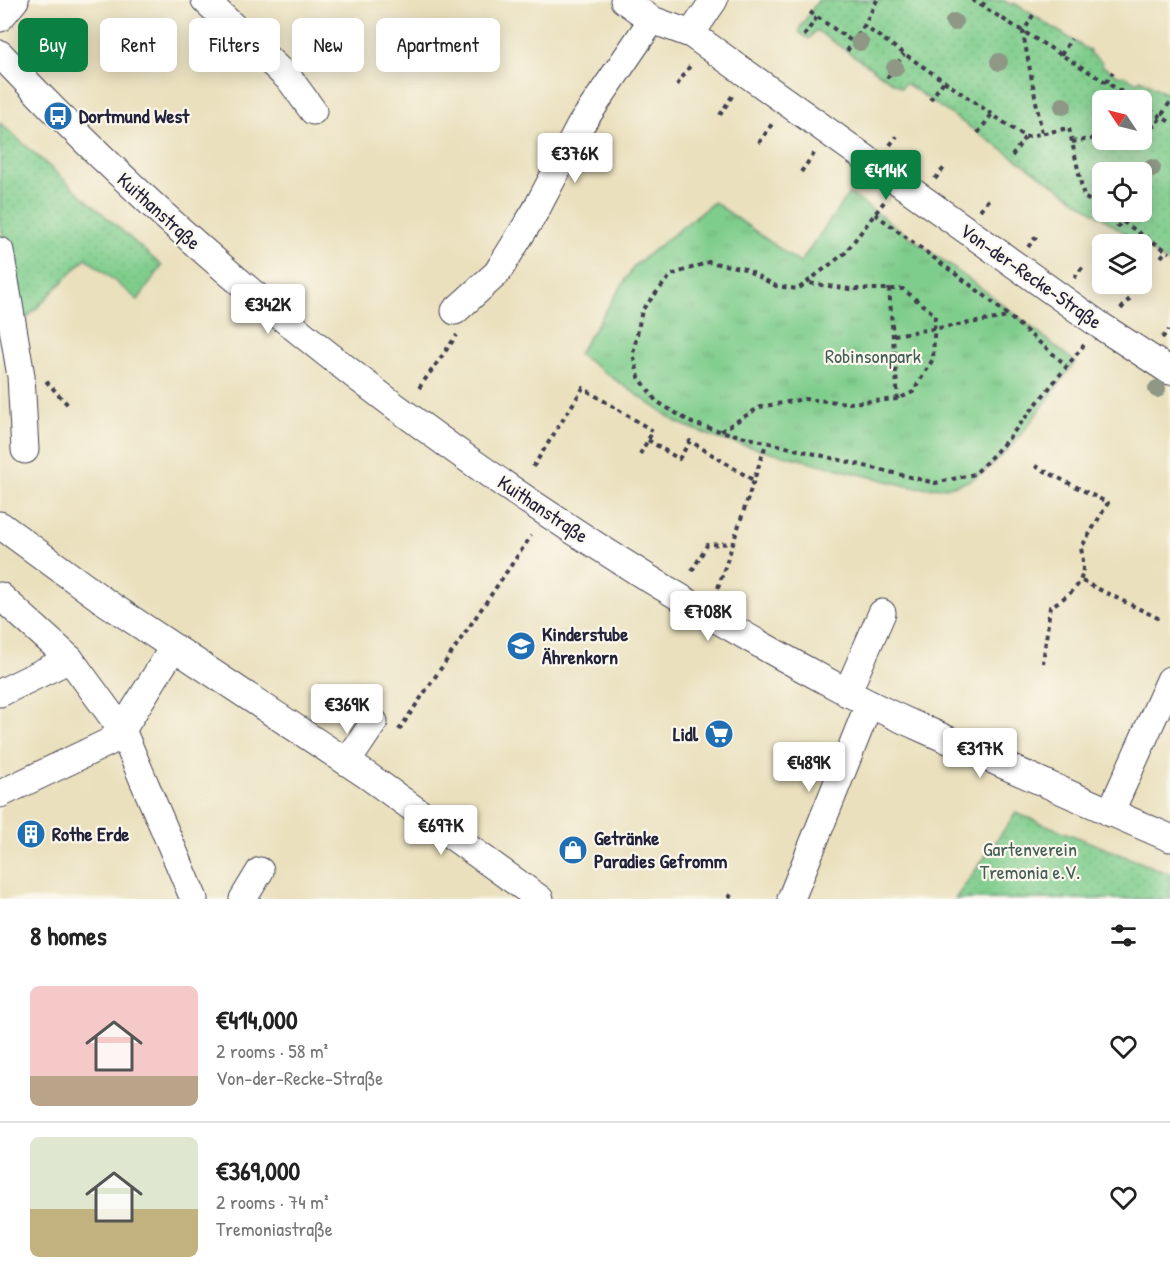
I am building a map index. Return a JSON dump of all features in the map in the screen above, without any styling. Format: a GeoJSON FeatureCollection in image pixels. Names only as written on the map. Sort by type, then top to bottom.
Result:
{"type":"FeatureCollection","features":[{"type":"Feature","properties":{"kind":"street"},"geometry":{"type":"LineString","coordinates":[[0,18],[15,0]]}},
{"type":"Feature","properties":{"kind":"street"},"geometry":{"type":"LineString","coordinates":[[205,0],[291,81],[313,111]]}},
{"type":"Feature","properties":{"kind":"street","name":"Von-der-Recke-Straße"},"geometry":{"type":"LineString","coordinates":[[624,0],[652,20],[690,34],[1101,326],[1170,371]]}},
{"type":"Feature","properties":{"kind":"street"},"geometry":{"type":"LineString","coordinates":[[690,34],[714,0]]}},
{"type":"Feature","properties":{"kind":"street"},"geometry":{"type":"LineString","coordinates":[[456,324],[497,273],[536,210],[580,126],[652,20]]}},
{"type":"Feature","properties":{"kind":"street","name":"Kuithanstraße"},"geometry":{"type":"LineString","coordinates":[[0,54],[130,187],[336,362],[574,532],[701,612],[858,698],[1110,813],[1170,837]]}},
{"type":"Feature","properties":{"kind":"street"},"geometry":{"type":"LineString","coordinates":[[0,251],[21,376],[26,450]]}},
{"type":"Feature","properties":{"kind":"street"},"geometry":{"type":"LineString","coordinates":[[0,525],[173,648],[347,762],[540,899]]}},
{"type":"Feature","properties":{"kind":"street"},"geometry":{"type":"LineString","coordinates":[[0,596],[70,659],[122,730],[194,899]]}},
{"type":"Feature","properties":{"kind":"street"},"geometry":{"type":"LineString","coordinates":[[791,899],[858,698],[882,613]]}},
{"type":"Feature","properties":{"kind":"street"},"geometry":{"type":"LineString","coordinates":[[0,794],[109,742],[122,730],[173,648]]}},
{"type":"Feature","properties":{"kind":"street"},"geometry":{"type":"LineString","coordinates":[[0,693],[70,659]]}},
{"type":"Feature","properties":{"kind":"street"},"geometry":{"type":"LineString","coordinates":[[1110,813],[1170,680]]}},
{"type":"Feature","properties":{"kind":"street"},"geometry":{"type":"LineString","coordinates":[[347,762],[385,728]]}},
{"type":"Feature","properties":{"kind":"street"},"geometry":{"type":"LineString","coordinates":[[243,899],[260,871]]}},
{"type":"Feature","properties":{"kind":"path"},"geometry":{"type":"LineString","coordinates":[[846,51],[864,26],[877,0]]}},
{"type":"Feature","properties":{"kind":"path"},"geometry":{"type":"LineString","coordinates":[[972,0],[1119,90]]}},
{"type":"Feature","properties":{"kind":"path"},"geometry":{"type":"LineString","coordinates":[[982,6],[986,0]]}},
{"type":"Feature","properties":{"kind":"path"},"geometry":{"type":"LineString","coordinates":[[810,12],[853,42]]}},
{"type":"Feature","properties":{"kind":"path"},"geometry":{"type":"LineString","coordinates":[[1033,15],[1023,33],[1042,133]]}},
{"type":"Feature","properties":{"kind":"path"},"geometry":{"type":"LineString","coordinates":[[804,36],[817,17]]}},
{"type":"Feature","properties":{"kind":"path"},"geometry":{"type":"LineString","coordinates":[[864,26],[1025,137]]}},
{"type":"Feature","properties":{"kind":"path"},"geometry":{"type":"LineString","coordinates":[[1061,55],[1071,39]]}},
{"type":"Feature","properties":{"kind":"path"},"geometry":{"type":"LineString","coordinates":[[887,78],[904,54]]}},
{"type":"Feature","properties":{"kind":"path"},"geometry":{"type":"LineString","coordinates":[[1106,82],[1113,72]]}},
{"type":"Feature","properties":{"kind":"path"},"geometry":{"type":"LineString","coordinates":[[930,100],[945,81]]}},
{"type":"Feature","properties":{"kind":"path"},"geometry":{"type":"LineString","coordinates":[[1152,127],[1162,117],[1170,102]]}},
{"type":"Feature","properties":{"kind":"path"},"geometry":{"type":"LineString","coordinates":[[1152,111],[1170,122]]}},
{"type":"Feature","properties":{"kind":"path"},"geometry":{"type":"LineString","coordinates":[[978,133],[992,114]]}},
{"type":"Feature","properties":{"kind":"path"},"geometry":{"type":"LineString","coordinates":[[1012,156],[1025,137],[1069,128],[1084,196],[1092,201]]}},
{"type":"Feature","properties":{"kind":"path"},"geometry":{"type":"LineString","coordinates":[[1072,142],[1092,138]]}},
{"type":"Feature","properties":{"kind":"path"},"geometry":{"type":"LineString","coordinates":[[898,182],[845,253],[798,289],[776,286],[745,269],[709,262],[671,274],[642,310],[633,354],[639,377],[656,401],[692,423],[766,444],[935,483],[975,474],[1008,439],[1066,365],[1101,326]]}},
{"type":"Feature","properties":{"kind":"path"},"geometry":{"type":"LineString","coordinates":[[1080,202],[1084,196]]}},
{"type":"Feature","properties":{"kind":"path"},"geometry":{"type":"LineString","coordinates":[[875,214],[986,296],[1066,365]]}},
{"type":"Feature","properties":{"kind":"path"},"geometry":{"type":"LineString","coordinates":[[1117,228],[1121,222]]}},
{"type":"Feature","properties":{"kind":"path"},"geometry":{"type":"LineString","coordinates":[[1125,222],[1168,252],[1161,257]]}},
{"type":"Feature","properties":{"kind":"path"},"geometry":{"type":"LineString","coordinates":[[720,431],[760,407],[804,399],[849,403],[898,399],[913,392],[933,359],[935,315],[903,289],[850,289],[808,283]]}},
{"type":"Feature","properties":{"kind":"path"},"geometry":{"type":"LineString","coordinates":[[889,288],[898,399]]}},
{"type":"Feature","properties":{"kind":"path"},"geometry":{"type":"LineString","coordinates":[[894,335],[1008,317]]}},
{"type":"Feature","properties":{"kind":"path"},"geometry":{"type":"LineString","coordinates":[[419,388],[456,324]]}},
{"type":"Feature","properties":{"kind":"path"},"geometry":{"type":"LineString","coordinates":[[39,374],[68,405]]}},
{"type":"Feature","properties":{"kind":"path"},"geometry":{"type":"LineString","coordinates":[[533,467],[583,388],[652,431],[640,454]]}},
{"type":"Feature","properties":{"kind":"path"},"geometry":{"type":"LineString","coordinates":[[648,440],[680,459],[690,441],[753,480]]}},
{"type":"Feature","properties":{"kind":"path"},"geometry":{"type":"LineString","coordinates":[[718,588],[766,444]]}},
{"type":"Feature","properties":{"kind":"path"},"geometry":{"type":"LineString","coordinates":[[1035,466],[1108,503],[1081,548],[1084,562],[1082,581],[1076,589],[1050,607],[1043,663]]}},
{"type":"Feature","properties":{"kind":"path"},"geometry":{"type":"LineString","coordinates":[[385,728],[531,536]]}},
{"type":"Feature","properties":{"kind":"path"},"geometry":{"type":"LineString","coordinates":[[692,571],[706,545],[732,543]]}},
{"type":"Feature","properties":{"kind":"path"},"geometry":{"type":"LineString","coordinates":[[1082,581],[1162,620]]}},
{"type":"Feature","properties":{"kind":"path"},"geometry":{"type":"LineString","coordinates":[[728,895],[734,899]]}},
{"type":"Feature","properties":{"kind":"green space"},"geometry":{"type":"Polygon","coordinates":[[[818,0],[1003,0],[1013,6],[1014,3],[1090,51],[1089,53],[1102,62],[1101,65],[1119,76],[1123,75],[1137,83],[1140,79],[1170,96],[1170,264],[1152,252],[1152,234],[1126,234],[1109,222],[1152,222],[1152,162],[1092,162],[1092,211],[905,83],[901,88],[816,30],[809,39],[800,33],[800,28],[818,0]]]}},
{"type":"Feature","properties":{"kind":"green space"},"geometry":{"type":"Polygon","coordinates":[[[0,123],[162,266],[138,300],[86,258],[24,321],[0,224],[0,123]]]}},
{"type":"Feature","properties":{"kind":"green space","name":"Robinsonpark"},"geometry":{"type":"Polygon","coordinates":[[[849,193],[988,293],[1075,362],[1013,444],[999,459],[970,480],[934,488],[911,487],[719,439],[678,423],[578,354],[635,265],[714,202],[800,263],[849,193]]]}},
{"type":"Feature","properties":{"kind":"green space","name":"Gartenverein Tremonia e.V."},"geometry":{"type":"Polygon","coordinates":[[[1016,813],[1170,874],[1170,899],[955,899],[1016,813]]]}},
{"type":"Feature","properties":{"kind":"place","name":"Dortmund West"},"geometry":{"type":"Point","coordinates":[58,116]}},
{"type":"Feature","properties":{"kind":"place","name":"Kinderstube Ährenkorn"},"geometry":{"type":"Point","coordinates":[521,646]}},
{"type":"Feature","properties":{"kind":"place","name":"Lidl"},"geometry":{"type":"Point","coordinates":[719,734]}},
{"type":"Feature","properties":{"kind":"place","name":"Rothe Erde"},"geometry":{"type":"Point","coordinates":[31,834]}},
{"type":"Feature","properties":{"kind":"place","name":"Getränke Paradies Gefromm"},"geometry":{"type":"Point","coordinates":[573,850]}}]}
